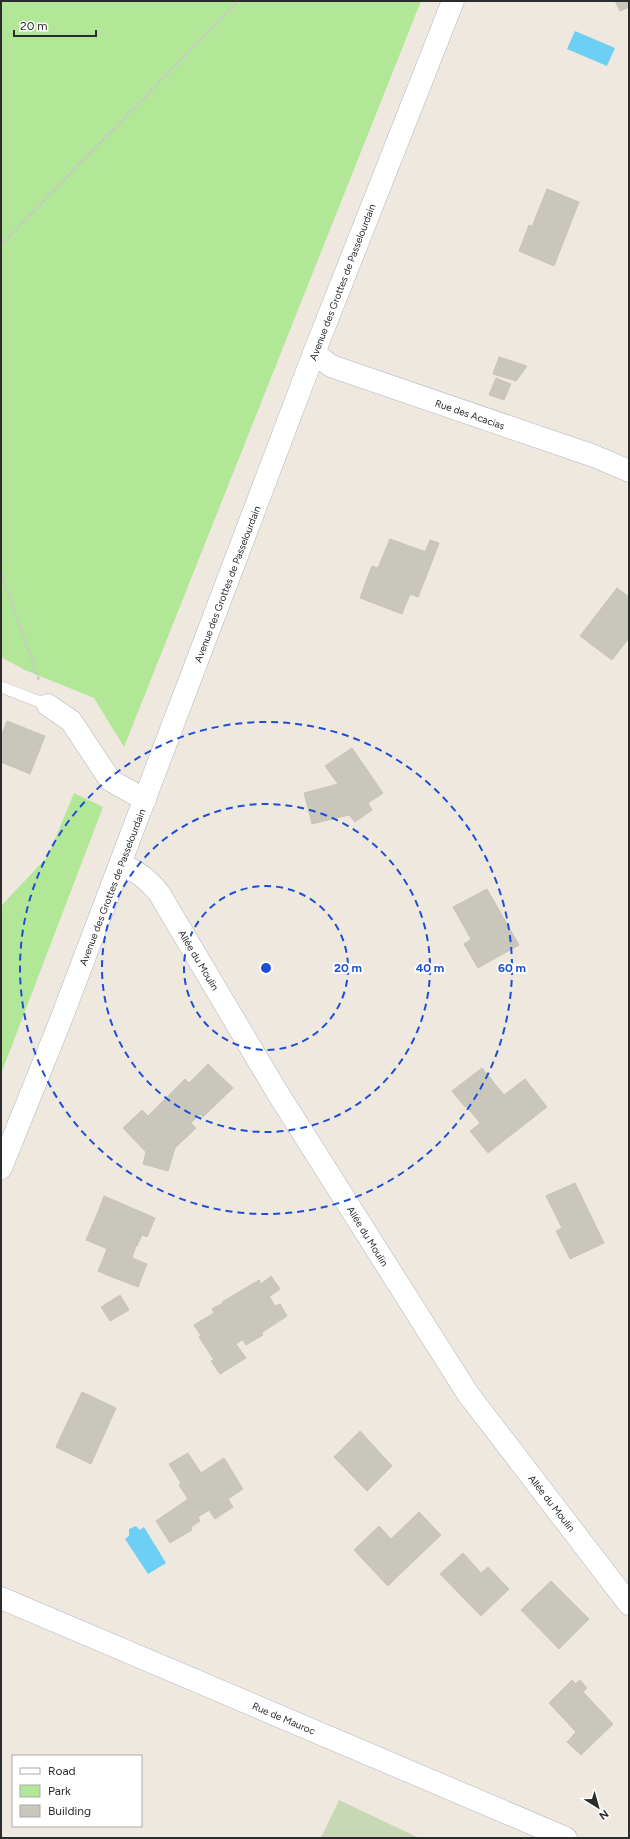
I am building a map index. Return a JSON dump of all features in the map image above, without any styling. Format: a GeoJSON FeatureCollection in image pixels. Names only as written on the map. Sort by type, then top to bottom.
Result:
{"type":"FeatureCollection","features":[{"type":"Feature","properties":{"kind":"street","name":"Avenue des Grottes de Passelourdain"},"geometry":{"type":"LineString","coordinates":[[1,1168],[60,1022],[314,353],[453,1]]}},
{"type":"Feature","properties":{"kind":"street","name":"Rue des Acacias"},"geometry":{"type":"LineString","coordinates":[[314,353],[331,366],[594,456],[629,471]]}},
{"type":"Feature","properties":{"kind":"street"},"geometry":{"type":"LineString","coordinates":[[48,705],[71,721],[110,780],[145,800]]}},
{"type":"Feature","properties":{"kind":"street","name":"Allée du Moulin"},"geometry":{"type":"LineString","coordinates":[[120,865],[131,868],[147,879],[159,893],[277,1092],[468,1394],[629,1604]]}},
{"type":"Feature","properties":{"kind":"street","name":"Rue de Mauroc"},"geometry":{"type":"LineString","coordinates":[[1,1598],[565,1838]]}},
{"type":"Feature","properties":{"kind":"lane"},"geometry":{"type":"LineString","coordinates":[[1,687],[48,705]]}},
{"type":"Feature","properties":{"kind":"path"},"geometry":{"type":"LineString","coordinates":[[1,245],[238,1]]}},
{"type":"Feature","properties":{"kind":"path"},"geometry":{"type":"LineString","coordinates":[[1,573],[48,705]]}},
{"type":"Feature","properties":{"kind":"green space"},"geometry":{"type":"Polygon","coordinates":[[[1,1],[421,1],[124,747],[94,698],[25,670],[1,657],[1,1]]]}},
{"type":"Feature","properties":{"kind":"green space"},"geometry":{"type":"Polygon","coordinates":[[[74,793],[103,807],[1,1074],[1,906],[48,856],[74,793]]]}},
{"type":"Feature","properties":{"kind":"green space"},"geometry":{"type":"Polygon","coordinates":[[[339,1800],[419,1838],[321,1838],[339,1800]]]}},
{"type":"Feature","properties":{"kind":"water"},"geometry":{"type":"Polygon","coordinates":[[[575,31],[615,48],[607,66],[567,49],[575,31]]]}},
{"type":"Feature","properties":{"kind":"water"},"geometry":{"type":"Polygon","coordinates":[[[136,1526],[140,1530],[144,1527],[166,1563],[148,1574],[125,1539],[129,1536],[129,1529],[136,1526]]]}},
{"type":"Feature","properties":{"kind":"building"},"geometry":{"type":"Polygon","coordinates":[[[615,1],[629,1],[629,7],[620,11],[615,1]]]}},
{"type":"Feature","properties":{"kind":"building"},"geometry":{"type":"Polygon","coordinates":[[[547,189],[579,202],[554,266],[519,251],[529,225],[536,227],[538,220],[535,219],[547,189]]]}},
{"type":"Feature","properties":{"kind":"building"},"geometry":{"type":"Polygon","coordinates":[[[535,219],[538,220],[536,227],[533,225],[535,219]]]}},
{"type":"Feature","properties":{"kind":"building"},"geometry":{"type":"Polygon","coordinates":[[[499,357],[527,366],[516,381],[493,374],[499,357]]]}},
{"type":"Feature","properties":{"kind":"building"},"geometry":{"type":"Polygon","coordinates":[[[496,378],[511,384],[504,400],[489,395],[496,378]]]}},
{"type":"Feature","properties":{"kind":"building"},"geometry":{"type":"Polygon","coordinates":[[[390,539],[426,552],[419,568],[428,572],[418,597],[410,594],[402,614],[360,598],[368,576],[376,579],[380,569],[378,568],[390,539]]]}},
{"type":"Feature","properties":{"kind":"building"},"geometry":{"type":"Polygon","coordinates":[[[430,540],[439,543],[428,572],[419,568],[430,540]]]}},
{"type":"Feature","properties":{"kind":"building"},"geometry":{"type":"Polygon","coordinates":[[[372,566],[380,569],[376,579],[368,576],[372,566]]]}},
{"type":"Feature","properties":{"kind":"building"},"geometry":{"type":"Polygon","coordinates":[[[617,588],[629,597],[629,638],[612,660],[580,636],[617,588]]]}},
{"type":"Feature","properties":{"kind":"building"},"geometry":{"type":"Polygon","coordinates":[[[7,721],[45,736],[30,774],[1,762],[1,737],[7,721]]]}},
{"type":"Feature","properties":{"kind":"building"},"geometry":{"type":"Polygon","coordinates":[[[352,748],[383,793],[368,803],[372,810],[355,822],[349,815],[312,824],[304,793],[338,784],[325,766],[352,748]]]}},
{"type":"Feature","properties":{"kind":"building"},"geometry":{"type":"Polygon","coordinates":[[[487,889],[519,945],[478,968],[464,944],[471,939],[453,907],[487,889]]]}},
{"type":"Feature","properties":{"kind":"building"},"geometry":{"type":"Polygon","coordinates":[[[208,1064],[233,1088],[203,1117],[200,1114],[191,1123],[196,1128],[175,1148],[168,1171],[143,1164],[146,1152],[123,1128],[142,1110],[148,1116],[165,1099],[169,1103],[208,1064]]]}},
{"type":"Feature","properties":{"kind":"building"},"geometry":{"type":"Polygon","coordinates":[[[482,1068],[504,1095],[525,1079],[547,1107],[488,1153],[470,1131],[483,1121],[479,1116],[476,1118],[452,1091],[482,1068]]]}},
{"type":"Feature","properties":{"kind":"building"},"geometry":{"type":"Polygon","coordinates":[[[185,1079],[189,1083],[169,1103],[165,1099],[185,1079]]]}},
{"type":"Feature","properties":{"kind":"building"},"geometry":{"type":"Polygon","coordinates":[[[479,1116],[483,1121],[480,1123],[476,1118],[479,1116]]]}},
{"type":"Feature","properties":{"kind":"building"},"geometry":{"type":"Polygon","coordinates":[[[575,1183],[604,1243],[570,1259],[556,1231],[562,1228],[546,1196],[575,1183]]]}},
{"type":"Feature","properties":{"kind":"building"},"geometry":{"type":"Polygon","coordinates":[[[104,1196],[111,1199],[104,1214],[98,1212],[104,1196]]]}},
{"type":"Feature","properties":{"kind":"building"},"geometry":{"type":"Polygon","coordinates":[[[111,1199],[155,1218],[147,1237],[140,1234],[132,1258],[147,1264],[138,1287],[107,1275],[117,1253],[86,1240],[98,1212],[104,1214],[111,1199]]]}},
{"type":"Feature","properties":{"kind":"building"},"geometry":{"type":"Polygon","coordinates":[[[140,1234],[142,1235],[137,1246],[135,1245],[140,1234]]]}},
{"type":"Feature","properties":{"kind":"building"},"geometry":{"type":"Polygon","coordinates":[[[107,1249],[117,1253],[107,1275],[98,1271],[107,1249]]]}},
{"type":"Feature","properties":{"kind":"building"},"geometry":{"type":"Polygon","coordinates":[[[271,1276],[280,1289],[269,1297],[261,1284],[271,1276]]]}},
{"type":"Feature","properties":{"kind":"building"},"geometry":{"type":"Polygon","coordinates":[[[259,1280],[275,1306],[280,1304],[287,1316],[261,1333],[259,1329],[236,1344],[246,1358],[220,1374],[211,1361],[214,1360],[199,1337],[201,1336],[194,1325],[214,1313],[212,1309],[223,1303],[222,1302],[259,1280]]]}},
{"type":"Feature","properties":{"kind":"building"},"geometry":{"type":"Polygon","coordinates":[[[120,1295],[129,1310],[110,1321],[101,1307],[120,1295]]]}},
{"type":"Feature","properties":{"kind":"building"},"geometry":{"type":"Polygon","coordinates":[[[259,1329],[263,1335],[246,1345],[243,1340],[259,1329]]]}},
{"type":"Feature","properties":{"kind":"building"},"geometry":{"type":"Polygon","coordinates":[[[82,1392],[116,1408],[91,1464],[60,1449],[74,1420],[70,1417],[82,1392]]]}},
{"type":"Feature","properties":{"kind":"building"},"geometry":{"type":"Polygon","coordinates":[[[70,1417],[74,1420],[60,1449],[56,1447],[70,1417]]]}},
{"type":"Feature","properties":{"kind":"building"},"geometry":{"type":"Polygon","coordinates":[[[360,1431],[392,1466],[367,1491],[334,1457],[360,1431]]]}},
{"type":"Feature","properties":{"kind":"building"},"geometry":{"type":"Polygon","coordinates":[[[188,1453],[201,1473],[224,1458],[243,1489],[228,1499],[233,1507],[215,1519],[209,1510],[198,1517],[200,1521],[191,1527],[192,1530],[170,1543],[156,1521],[188,1499],[179,1485],[181,1483],[169,1464],[188,1453]]]}},
{"type":"Feature","properties":{"kind":"building"},"geometry":{"type":"Polygon","coordinates":[[[419,1512],[441,1535],[398,1576],[395,1573],[385,1583],[354,1550],[379,1526],[391,1539],[419,1512]]]}},
{"type":"Feature","properties":{"kind":"building"},"geometry":{"type":"Polygon","coordinates":[[[463,1553],[481,1573],[488,1567],[509,1589],[481,1616],[440,1574],[463,1553]]]}},
{"type":"Feature","properties":{"kind":"building"},"geometry":{"type":"Polygon","coordinates":[[[395,1573],[398,1576],[388,1586],[385,1583],[395,1573]]]}},
{"type":"Feature","properties":{"kind":"building"},"geometry":{"type":"Polygon","coordinates":[[[551,1581],[589,1619],[559,1649],[521,1610],[551,1581]]]}},
{"type":"Feature","properties":{"kind":"building"},"geometry":{"type":"Polygon","coordinates":[[[572,1680],[613,1724],[581,1755],[567,1742],[576,1732],[549,1703],[572,1680]]]}},
{"type":"Feature","properties":{"kind":"building"},"geometry":{"type":"Polygon","coordinates":[[[580,1680],[587,1688],[583,1692],[575,1684],[580,1680]]]}}]}
